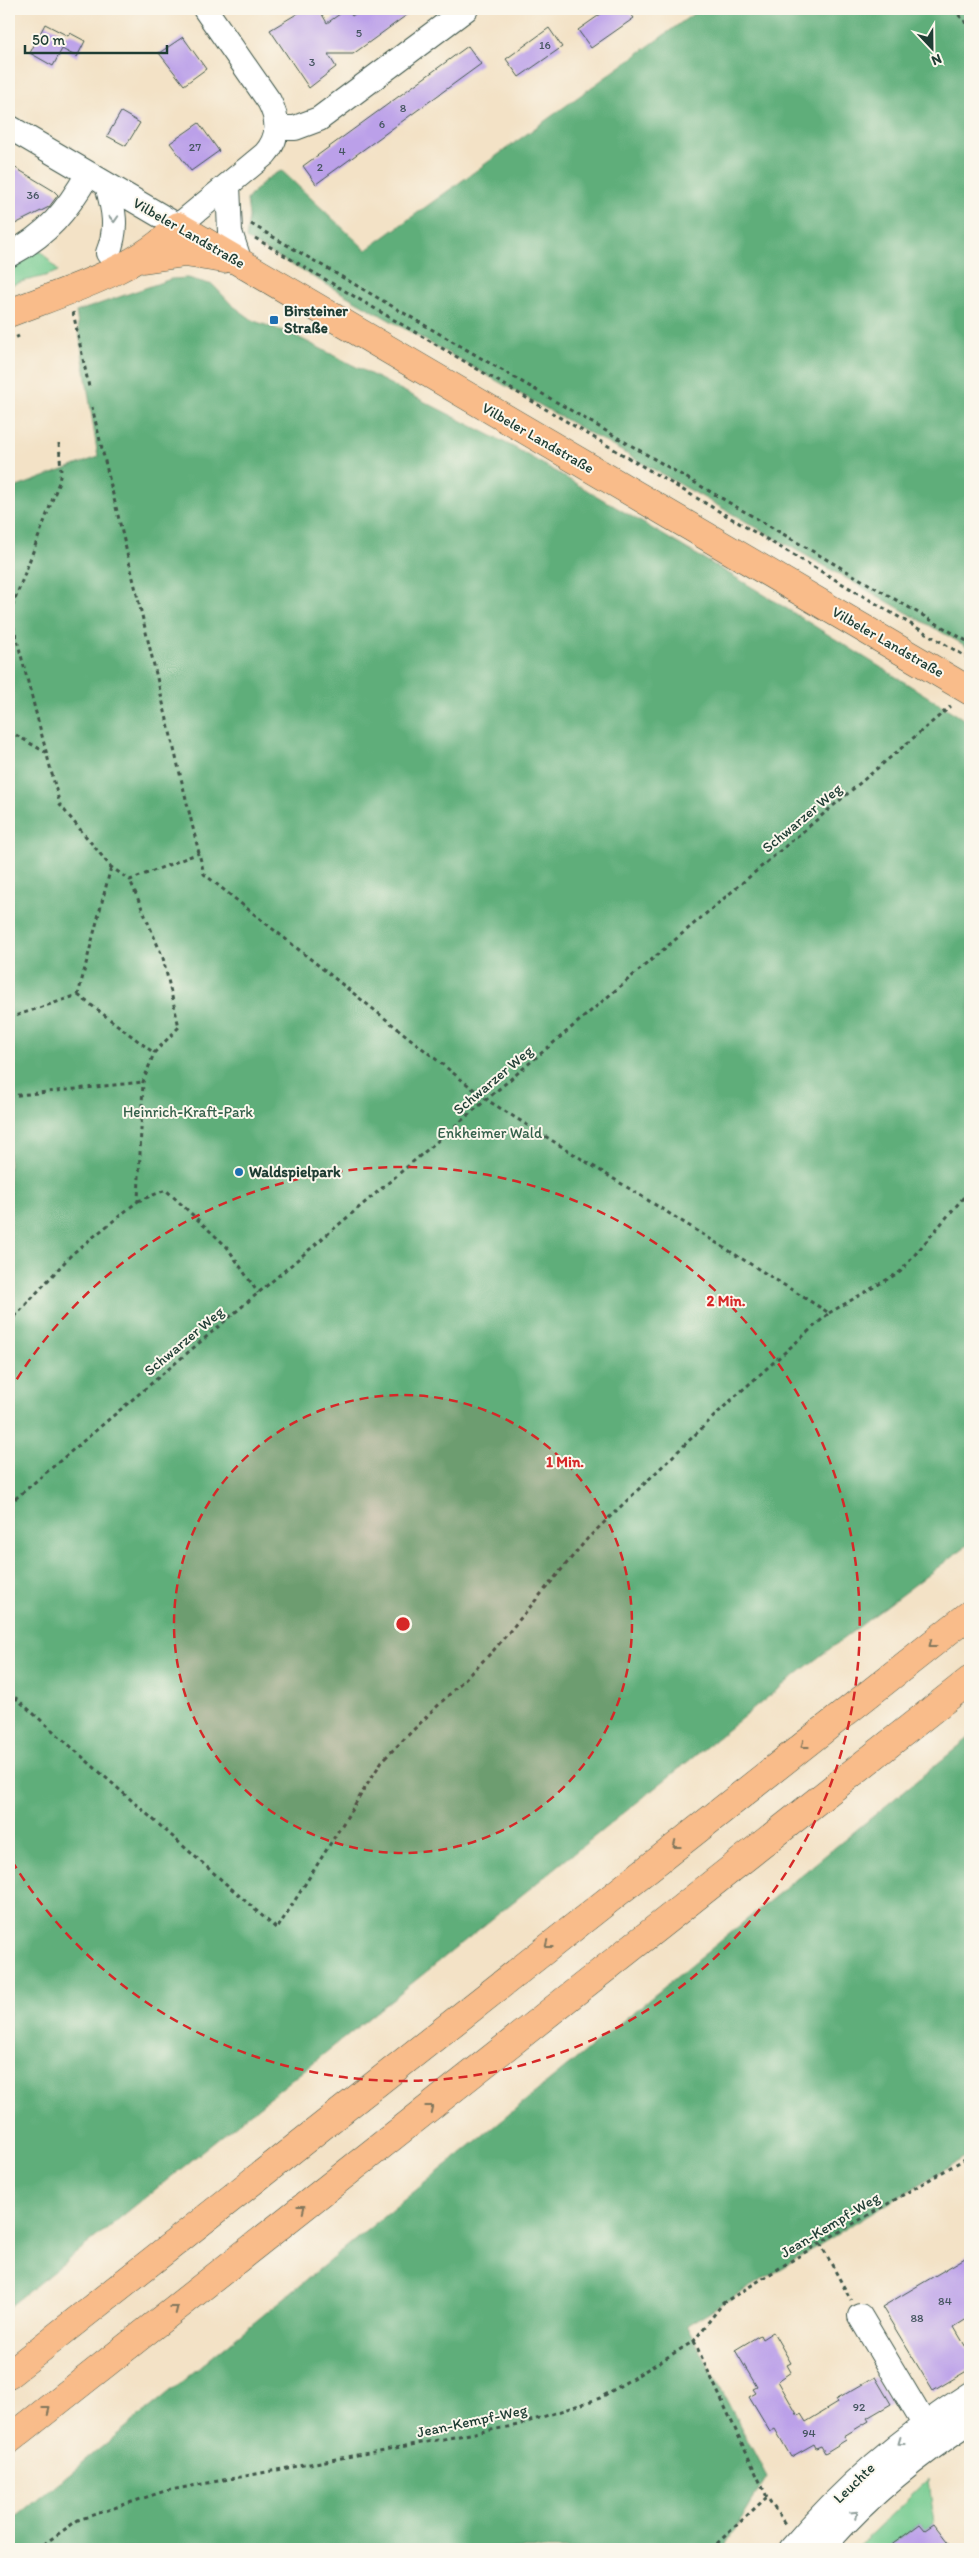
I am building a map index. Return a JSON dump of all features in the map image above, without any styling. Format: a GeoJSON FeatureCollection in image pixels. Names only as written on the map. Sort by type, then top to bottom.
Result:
{"type":"FeatureCollection","features":[{"type":"Feature","properties":{"kind":"main road"},"geometry":{"type":"LineString","coordinates":[[9,312],[48,284],[108,253],[141,238],[178,226]]}},
{"type":"Feature","properties":{"kind":"main road"},"geometry":{"type":"LineString","coordinates":[[9,312],[134,261],[152,251],[178,226]]}},
{"type":"Feature","properties":{"kind":"main road","name":"Vilbeler Landstraße"},"geometry":{"type":"LineString","coordinates":[[178,226],[967,689]]}},
{"type":"Feature","properties":{"kind":"main road"},"geometry":{"type":"LineString","coordinates":[[134,261],[185,253],[240,262]]}},
{"type":"Feature","properties":{"kind":"main road"},"geometry":{"type":"LineString","coordinates":[[9,2374],[970,1614]]}},
{"type":"Feature","properties":{"kind":"main road"},"geometry":{"type":"LineString","coordinates":[[9,2440],[970,1680]]}},
{"type":"Feature","properties":{"kind":"street"},"geometry":{"type":"LineString","coordinates":[[178,226],[272,147],[277,128],[276,118],[269,101],[205,9]]}},
{"type":"Feature","properties":{"kind":"street"},"geometry":{"type":"LineString","coordinates":[[277,128],[295,128],[319,119],[466,9]]}},
{"type":"Feature","properties":{"kind":"street","name":"Vilbeler Landstraße"},"geometry":{"type":"LineString","coordinates":[[9,127],[178,226]]}},
{"type":"Feature","properties":{"kind":"street"},"geometry":{"type":"LineString","coordinates":[[9,256],[34,241],[55,223],[72,203],[98,179]]}},
{"type":"Feature","properties":{"kind":"street","name":"Vilbeler Landstraße"},"geometry":{"type":"LineString","coordinates":[[98,179],[115,218],[114,235],[108,253]]}},
{"type":"Feature","properties":{"kind":"street"},"geometry":{"type":"LineString","coordinates":[[228,185],[228,223],[232,242],[240,262]]}},
{"type":"Feature","properties":{"kind":"street"},"geometry":{"type":"LineString","coordinates":[[860,2316],[936,2445]]}},
{"type":"Feature","properties":{"kind":"street","name":"Leuchte"},"geometry":{"type":"LineString","coordinates":[[794,2545],[872,2465],[970,2394]]}},
{"type":"Feature","properties":{"kind":"street","name":"Leuchte"},"geometry":{"type":"LineString","coordinates":[[822,2549],[863,2506],[936,2445],[970,2422]]}},
{"type":"Feature","properties":{"kind":"path"},"geometry":{"type":"LineString","coordinates":[[953,9],[970,27]]}},
{"type":"Feature","properties":{"kind":"path"},"geometry":{"type":"LineString","coordinates":[[228,223],[250,223],[970,643]]}},
{"type":"Feature","properties":{"kind":"path"},"geometry":{"type":"LineString","coordinates":[[228,223],[970,659]]}},
{"type":"Feature","properties":{"kind":"path"},"geometry":{"type":"LineString","coordinates":[[72,311],[89,387]]}},
{"type":"Feature","properties":{"kind":"path"},"geometry":{"type":"LineString","coordinates":[[92,407],[204,874],[487,1100],[829,1313]]}},
{"type":"Feature","properties":{"kind":"path"},"geometry":{"type":"LineString","coordinates":[[59,443],[61,471],[59,482],[9,612],[60,805],[111,866],[130,880],[163,958],[179,1027],[154,1053],[143,1082],[138,1201]]}},
{"type":"Feature","properties":{"kind":"path","name":"Schwarzer Weg"},"geometry":{"type":"LineString","coordinates":[[9,1504],[954,704],[967,689]]}},
{"type":"Feature","properties":{"kind":"path"},"geometry":{"type":"LineString","coordinates":[[9,731],[46,752]]}},
{"type":"Feature","properties":{"kind":"path"},"geometry":{"type":"LineString","coordinates":[[130,880],[199,853]]}},
{"type":"Feature","properties":{"kind":"path"},"geometry":{"type":"LineString","coordinates":[[78,995],[111,866]]}},
{"type":"Feature","properties":{"kind":"path"},"geometry":{"type":"LineString","coordinates":[[9,1018],[78,995]]}},
{"type":"Feature","properties":{"kind":"path"},"geometry":{"type":"LineString","coordinates":[[78,995],[154,1053]]}},
{"type":"Feature","properties":{"kind":"path"},"geometry":{"type":"LineString","coordinates":[[9,1096],[143,1082]]}},
{"type":"Feature","properties":{"kind":"path"},"geometry":{"type":"LineString","coordinates":[[9,1323],[72,1254],[138,1201],[166,1190],[228,1247],[258,1293]]}},
{"type":"Feature","properties":{"kind":"path"},"geometry":{"type":"LineString","coordinates":[[9,1692],[277,1929],[382,1761],[493,1651],[588,1538],[729,1402],[829,1313],[900,1272],[963,1198],[970,1193]]}},
{"type":"Feature","properties":{"kind":"path","name":"Jean-Kempf-Weg"},"geometry":{"type":"LineString","coordinates":[[37,2549],[78,2520],[164,2490],[518,2425],[600,2398],[694,2341],[723,2303],[820,2243],[970,2156]]}},
{"type":"Feature","properties":{"kind":"path"},"geometry":{"type":"LineString","coordinates":[[820,2243],[860,2316]]}},
{"type":"Feature","properties":{"kind":"path"},"geometry":{"type":"LineString","coordinates":[[694,2341],[767,2497],[794,2545]]}},
{"type":"Feature","properties":{"kind":"path"},"geometry":{"type":"LineString","coordinates":[[711,2549],[767,2497]]}},
{"type":"Feature","properties":{"kind":"path"},"geometry":{"type":"LineString","coordinates":[[966,2549],[970,2548]]}},
{"type":"Feature","properties":{"kind":"green space"},"geometry":{"type":"Polygon","coordinates":[[[700,9],[970,9],[970,647],[246,239],[249,216],[247,200],[272,175],[282,171],[366,250],[700,9]]]}},
{"type":"Feature","properties":{"kind":"green space"},"geometry":{"type":"Polygon","coordinates":[[[34,250],[42,252],[58,271],[9,286],[9,260],[34,250]]]}},
{"type":"Feature","properties":{"kind":"green space","name":"Enkheimer Wald"},"geometry":{"type":"Polygon","coordinates":[[[188,278],[213,285],[232,305],[254,321],[292,334],[517,449],[755,589],[970,723],[970,1543],[803,1669],[9,2307],[9,490],[98,457],[76,312],[171,279],[188,278]]]}},
{"type":"Feature","properties":{"kind":"green space"},"geometry":{"type":"Polygon","coordinates":[[[970,1737],[970,2154],[687,2325],[767,2477],[723,2549],[9,2549],[9,2523],[970,1737]]]}},
{"type":"Feature","properties":{"kind":"green space"},"geometry":{"type":"Polygon","coordinates":[[[929,2479],[934,2524],[925,2530],[920,2524],[886,2549],[855,2549],[929,2479]]]}},
{"type":"Feature","properties":{"kind":"building"},"geometry":{"type":"Polygon","coordinates":[[[305,9],[319,9],[327,23],[347,9],[352,16],[362,9],[415,9],[353,54],[328,54],[336,67],[309,88],[270,30],[305,9]]]}},
{"type":"Feature","properties":{"kind":"building"},"geometry":{"type":"Polygon","coordinates":[[[608,9],[627,9],[634,18],[591,48],[578,30],[608,9]]]}},
{"type":"Feature","properties":{"kind":"building"},"geometry":{"type":"Polygon","coordinates":[[[45,24],[68,36],[70,33],[85,41],[77,57],[62,49],[53,66],[30,53],[45,24]]]}},
{"type":"Feature","properties":{"kind":"building"},"geometry":{"type":"Polygon","coordinates":[[[549,28],[562,47],[519,77],[506,59],[549,28]]]}},
{"type":"Feature","properties":{"kind":"building"},"geometry":{"type":"Polygon","coordinates":[[[183,37],[206,69],[184,85],[159,53],[183,37]]]}},
{"type":"Feature","properties":{"kind":"building"},"geometry":{"type":"Polygon","coordinates":[[[468,46],[481,64],[316,184],[303,166],[468,46]]]}},
{"type":"Feature","properties":{"kind":"building"},"geometry":{"type":"Polygon","coordinates":[[[121,112],[140,123],[126,146],[107,136],[121,112]]]}},
{"type":"Feature","properties":{"kind":"building"},"geometry":{"type":"Polygon","coordinates":[[[199,123],[219,151],[191,171],[170,143],[199,123]]]}},
{"type":"Feature","properties":{"kind":"building"},"geometry":{"type":"Polygon","coordinates":[[[9,164],[58,195],[49,207],[9,227],[9,164]]]}},
{"type":"Feature","properties":{"kind":"building"},"geometry":{"type":"Polygon","coordinates":[[[970,2255],[970,2317],[954,2327],[970,2354],[970,2369],[933,2391],[882,2307],[970,2255]]]}},
{"type":"Feature","properties":{"kind":"building"},"geometry":{"type":"Polygon","coordinates":[[[773,2332],[791,2363],[787,2365],[791,2372],[778,2381],[798,2416],[801,2414],[806,2422],[837,2403],[835,2400],[875,2377],[891,2404],[867,2418],[869,2421],[844,2436],[846,2440],[825,2453],[821,2446],[816,2448],[814,2444],[791,2457],[775,2429],[770,2432],[749,2397],[756,2393],[753,2389],[757,2387],[735,2350],[760,2335],[762,2339],[773,2332]]]}},
{"type":"Feature","properties":{"kind":"building"},"geometry":{"type":"Polygon","coordinates":[[[920,2524],[925,2530],[934,2524],[953,2549],[886,2549],[920,2524]]]}},
{"type":"Feature","properties":{"kind":"place","name":"Birsteiner Straße"},"geometry":{"type":"Point","coordinates":[274,320]}},
{"type":"Feature","properties":{"kind":"place","name":"Waldspielpark"},"geometry":{"type":"Point","coordinates":[239,1172]}},
{"type":"Feature","properties":{"kind":"park label","name":"Heinrich-Kraft-Park"},"geometry":{"type":"Point","coordinates":[188,1112]}}]}
